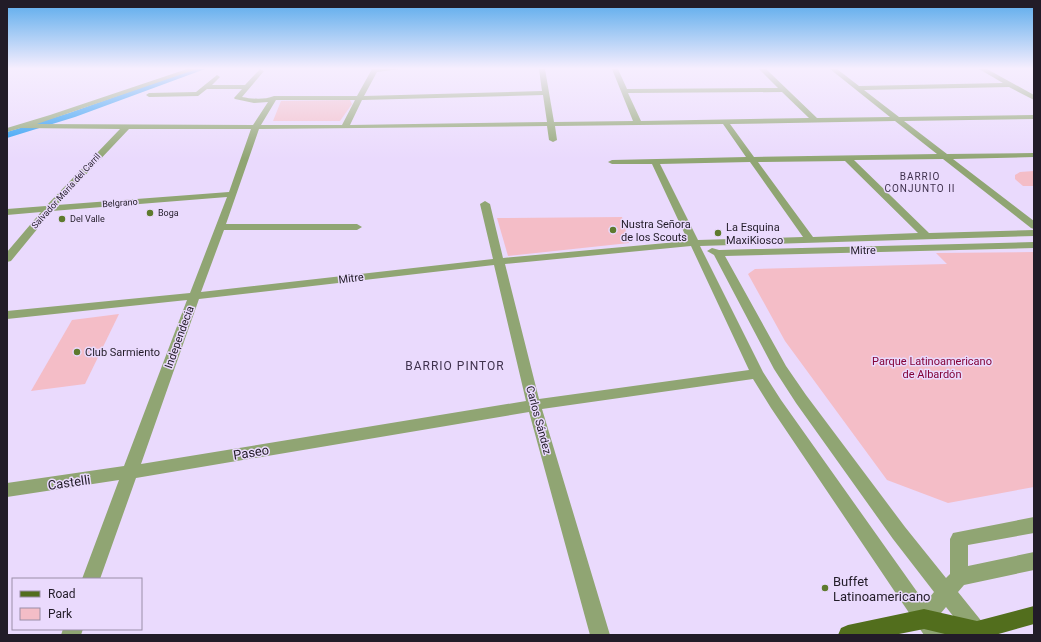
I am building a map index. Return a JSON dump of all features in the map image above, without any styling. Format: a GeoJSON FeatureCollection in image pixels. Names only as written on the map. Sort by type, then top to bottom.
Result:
{"type":"FeatureCollection","features":[{"type":"Feature","properties":{"kind":"main road"},"geometry":{"type":"LineString","coordinates":[[848,635],[924,618],[967,632],[1034,614]]}},
{"type":"Feature","properties":{"kind":"street"},"geometry":{"type":"LineString","coordinates":[[7,130],[108,99]]}},
{"type":"Feature","properties":{"kind":"street"},"geometry":{"type":"LineString","coordinates":[[242,99],[254,101],[276,99]]}},
{"type":"Feature","properties":{"kind":"street","name":"Independecia"},"geometry":{"type":"LineString","coordinates":[[91,578],[194,296],[234,194],[256,126],[273,99]]}},
{"type":"Feature","properties":{"kind":"street"},"geometry":{"type":"LineString","coordinates":[[345,127],[358,99]]}},
{"type":"Feature","properties":{"kind":"street"},"geometry":{"type":"LineString","coordinates":[[547,99],[553,140]]}},
{"type":"Feature","properties":{"kind":"street"},"geometry":{"type":"LineString","coordinates":[[627,99],[638,123]]}},
{"type":"Feature","properties":{"kind":"street"},"geometry":{"type":"LineString","coordinates":[[793,99],[815,120]]}},
{"type":"Feature","properties":{"kind":"street"},"geometry":{"type":"LineString","coordinates":[[870,99],[1034,226]]}},
{"type":"Feature","properties":{"kind":"street"},"geometry":{"type":"LineString","coordinates":[[21,126],[345,127],[1034,117]]}},
{"type":"Feature","properties":{"kind":"street"},"geometry":{"type":"LineString","coordinates":[[725,122],[810,240]]}},
{"type":"Feature","properties":{"kind":"street","name":"Salvador María del Carril"},"geometry":{"type":"LineString","coordinates":[[7,259],[48,209],[127,126]]}},
{"type":"Feature","properties":{"kind":"street"},"geometry":{"type":"LineString","coordinates":[[612,162],[1034,155]]}},
{"type":"Feature","properties":{"kind":"street"},"geometry":{"type":"LineString","coordinates":[[847,158],[926,236]]}},
{"type":"Feature","properties":{"kind":"street"},"geometry":{"type":"LineString","coordinates":[[655,162],[757,374],[776,404],[936,635]]}},
{"type":"Feature","properties":{"kind":"street","name":"Belgrano"},"geometry":{"type":"LineString","coordinates":[[7,212],[234,194]]}},
{"type":"Feature","properties":{"kind":"street","name":"Carlos Sández"},"geometry":{"type":"LineString","coordinates":[[486,204],[534,406],[600,635]]}},
{"type":"Feature","properties":{"kind":"street"},"geometry":{"type":"LineString","coordinates":[[221,227],[356,226]]}},
{"type":"Feature","properties":{"kind":"street","name":"Mitre"},"geometry":{"type":"LineString","coordinates":[[7,315],[500,262],[695,243],[1034,233]]}},
{"type":"Feature","properties":{"kind":"street","name":"Mitre"},"geometry":{"type":"LineString","coordinates":[[695,243],[718,253],[1034,245]]}},
{"type":"Feature","properties":{"kind":"street"},"geometry":{"type":"LineString","coordinates":[[718,253],[781,369],[899,533],[946,593],[967,632]]}},
{"type":"Feature","properties":{"kind":"street","name":"Paseo"},"geometry":{"type":"LineString","coordinates":[[130,472],[667,385],[757,374]]}},
{"type":"Feature","properties":{"kind":"street","name":"Castelli"},"geometry":{"type":"LineString","coordinates":[[7,490],[89,480],[130,472]]}},
{"type":"Feature","properties":{"kind":"street"},"geometry":{"type":"LineString","coordinates":[[959,577],[958,539],[1034,525]]}},
{"type":"Feature","properties":{"kind":"street"},"geometry":{"type":"LineString","coordinates":[[924,618],[959,577],[1034,561]]}},
{"type":"Feature","properties":{"kind":"green space"},"geometry":{"type":"Polygon","coordinates":[[[350,100],[352,104],[340,121],[273,121],[281,101],[350,100]]]}},
{"type":"Feature","properties":{"kind":"green space"},"geometry":{"type":"Polygon","coordinates":[[[1034,171],[1034,186],[1023,186],[1015,179],[1015,175],[1020,172],[1034,171]]]}},
{"type":"Feature","properties":{"kind":"green space"},"geometry":{"type":"Polygon","coordinates":[[[622,217],[629,243],[508,256],[497,218],[622,217]]]}},
{"type":"Feature","properties":{"kind":"green space","name":"Parque Latinoamericano de Albardón"},"geometry":{"type":"Polygon","coordinates":[[[1034,252],[1034,487],[948,503],[887,480],[785,341],[748,274],[755,269],[947,264],[936,253],[1034,252]]]}},
{"type":"Feature","properties":{"kind":"green space","name":"Club Sarmiento"},"geometry":{"type":"Polygon","coordinates":[[[119,314],[85,384],[31,391],[72,320],[119,314]]]}},
{"type":"Feature","properties":{"kind":"waterway"},"geometry":{"type":"LineString","coordinates":[[7,135],[72,115],[117,99]]}},
{"type":"Feature","properties":{"kind":"place","name":"Boga"},"geometry":{"type":"Point","coordinates":[150,213]}},
{"type":"Feature","properties":{"kind":"place","name":"Del Valle"},"geometry":{"type":"Point","coordinates":[62,219]}},
{"type":"Feature","properties":{"kind":"place","name":"Nustra Señora de los Scouts"},"geometry":{"type":"Point","coordinates":[613,230]}},
{"type":"Feature","properties":{"kind":"place","name":"La Esquina MaxiKiosco"},"geometry":{"type":"Point","coordinates":[718,233]}},
{"type":"Feature","properties":{"kind":"place","name":"Club Sarmiento"},"geometry":{"type":"Point","coordinates":[77,352]}},
{"type":"Feature","properties":{"kind":"place","name":"Buffet Latinoamericano"},"geometry":{"type":"Point","coordinates":[825,588]}},
{"type":"Feature","properties":{"kind":"district","name":"BARRIO CONJUNTO II"},"geometry":{"type":"Point","coordinates":[920,182]}},
{"type":"Feature","properties":{"kind":"district","name":"BARRIO PINTOR"},"geometry":{"type":"Point","coordinates":[455,366]}}]}
